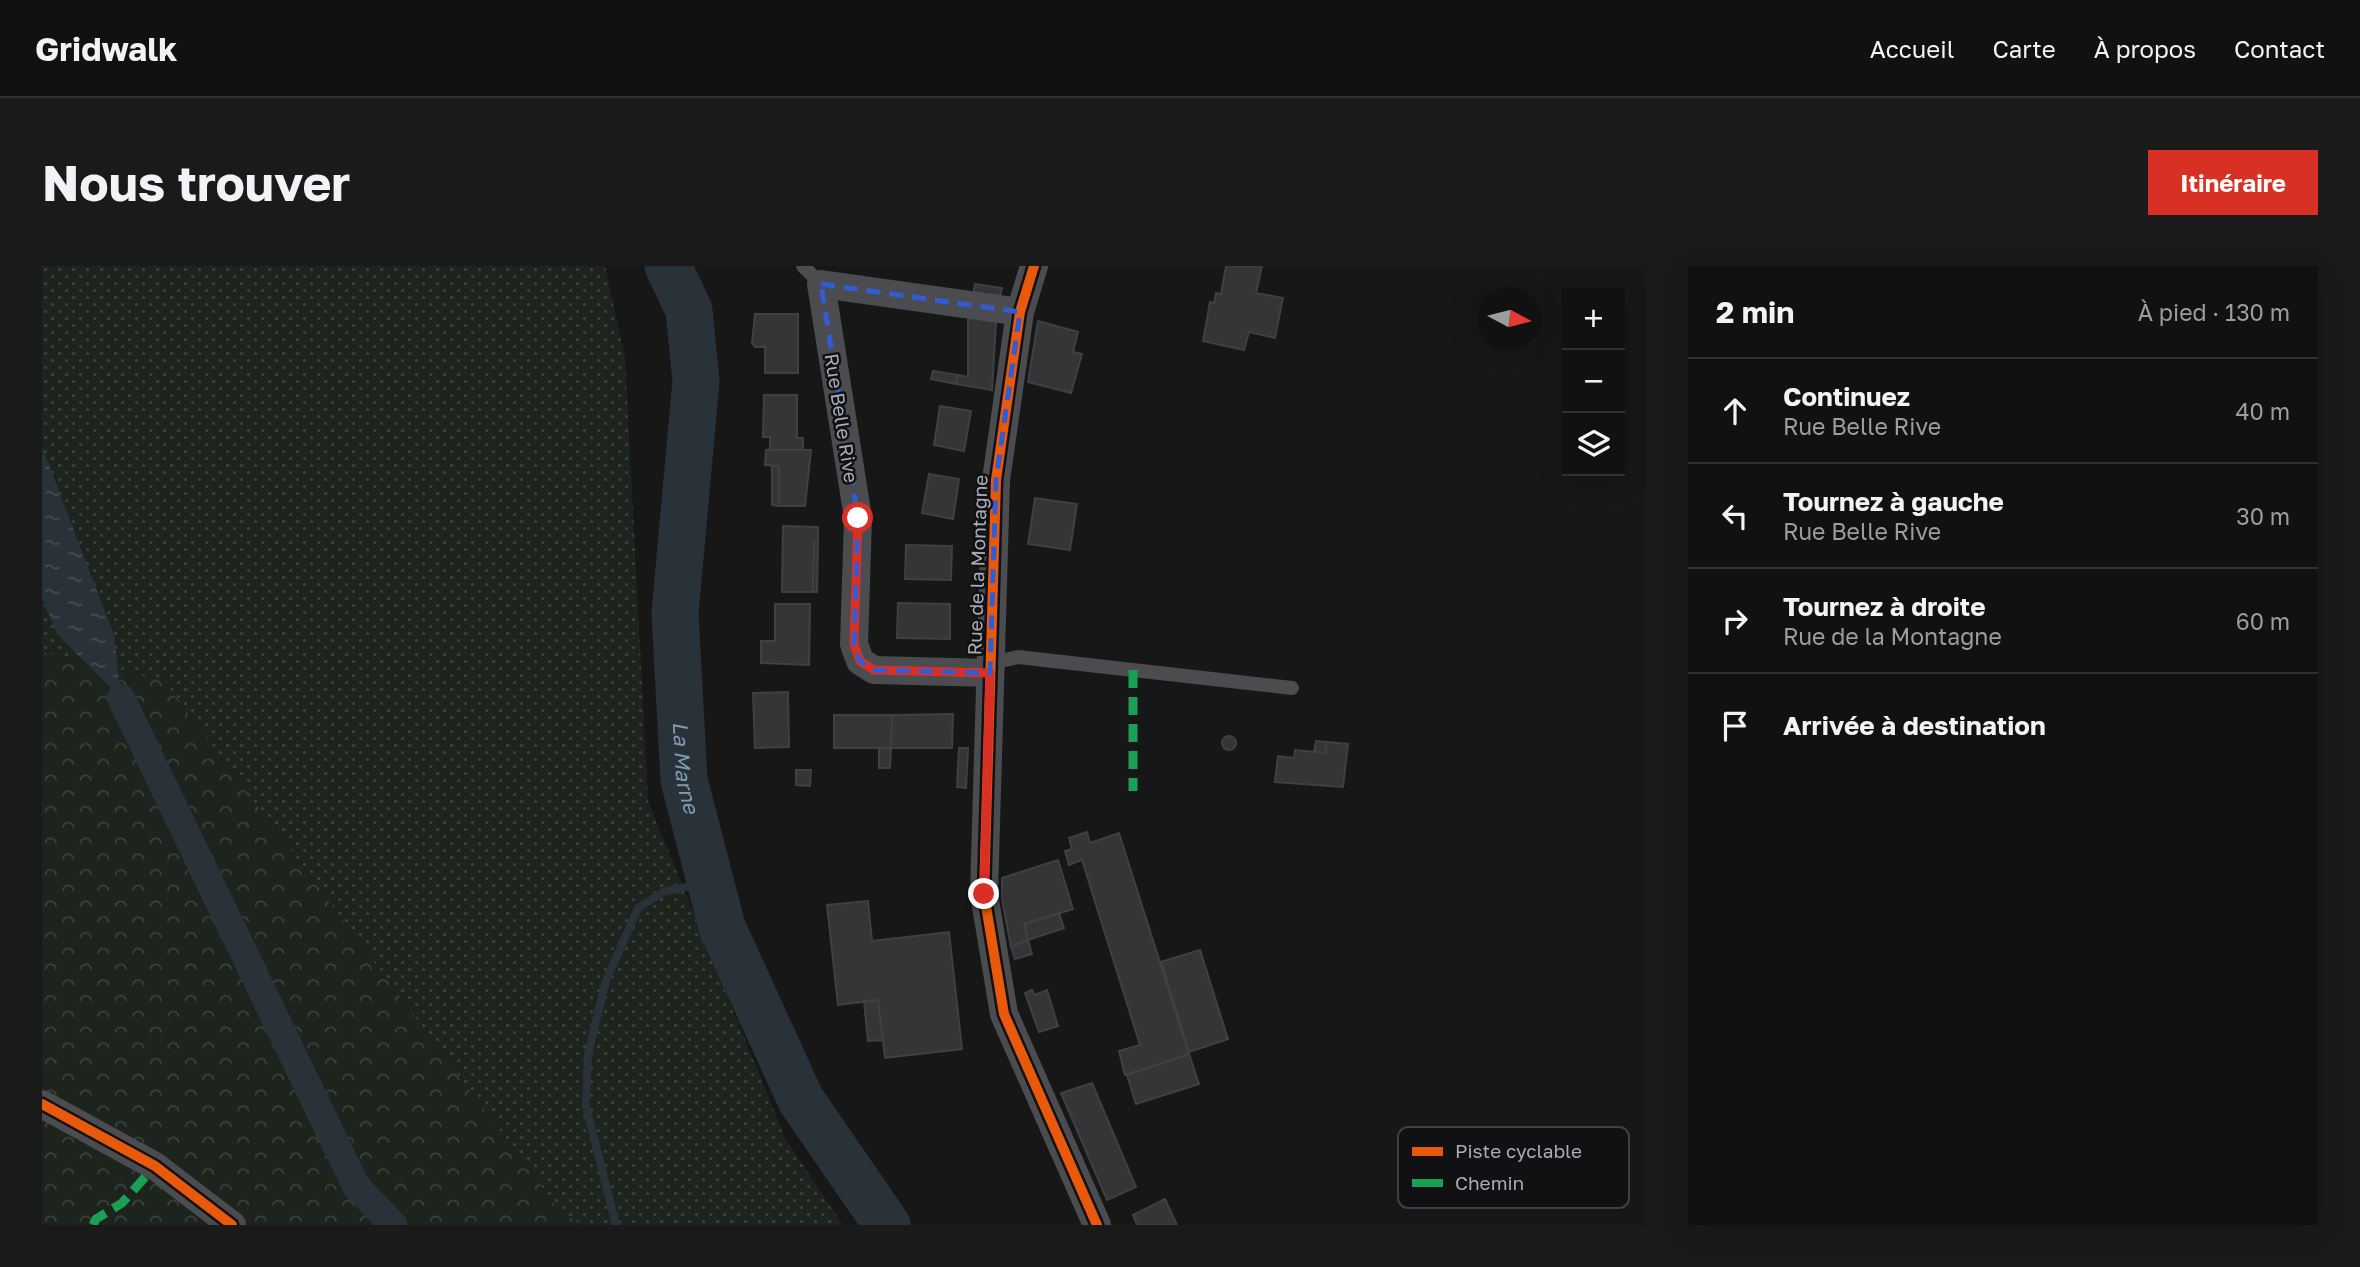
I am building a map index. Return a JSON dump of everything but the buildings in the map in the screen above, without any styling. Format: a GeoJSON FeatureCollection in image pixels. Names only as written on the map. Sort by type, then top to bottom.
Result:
{"type":"FeatureCollection","features":[{"type":"Feature","properties":{"kind":"street","name":"Rue de la Montagne"},"geometry":{"type":"LineString","coordinates":[[1034,266],[1020,312],[996,480],[984,894],[1004,1014],[1097,1225]]}},
{"type":"Feature","properties":{"kind":"street","name":"Rue Belle Rive"},"geometry":{"type":"LineString","coordinates":[[990,668],[874,670],[860,661],[854,644],[858,518],[812,275],[1020,312]]}},
{"type":"Feature","properties":{"kind":"street"},"geometry":{"type":"LineString","coordinates":[[42,1104],[155,1166],[232,1225]]}},
{"type":"Feature","properties":{"kind":"lane"},"geometry":{"type":"LineString","coordinates":[[990,668],[1018,657],[1292,688]]}},
{"type":"Feature","properties":{"kind":"highlighted area"},"geometry":{"type":"Polygon","coordinates":[[[821,284],[1020,312],[996,480],[990,673],[874,670],[860,661],[854,644],[858,518],[821,284]]]}},
{"type":"Feature","properties":{"kind":"green space"},"geometry":{"type":"Polygon","coordinates":[[[42,266],[605,266],[625,358],[648,801],[785,1138],[843,1225],[582,1225],[560,1211],[164,681],[42,652],[42,266]]]}},
{"type":"Feature","properties":{"kind":"green space"},"geometry":{"type":"Polygon","coordinates":[[[42,652],[164,681],[560,1211],[582,1225],[42,1225],[42,652]]]}},
{"type":"Feature","properties":{"kind":"water"},"geometry":{"type":"Polygon","coordinates":[[[42,447],[114,635],[121,698],[57,634],[42,598],[42,447]]]}},
{"type":"Feature","properties":{"kind":"waterway","name":"La Marne"},"geometry":{"type":"LineString","coordinates":[[668,266],[689,310],[696,381],[675,613],[684,780],[722,927],[801,1100],[887,1225]]}},
{"type":"Feature","properties":{"kind":"waterway"},"geometry":{"type":"LineString","coordinates":[[121,698],[356,1186],[393,1225]]}},
{"type":"Feature","properties":{"kind":"waterway"},"geometry":{"type":"LineString","coordinates":[[616,1225],[586,1106],[588,1054],[606,981],[638,908],[663,892],[696,885],[713,889]]}},
{"type":"Feature","properties":{"kind":"marked path"},"geometry":{"type":"LineString","coordinates":[[1133,670],[1133,791]]}},
{"type":"Feature","properties":{"kind":"marked path"},"geometry":{"type":"LineString","coordinates":[[93,1225],[96,1219],[122,1203],[155,1166]]}},
{"type":"Feature","properties":{"kind":"cycle path"},"geometry":{"type":"LineString","coordinates":[[1034,266],[1020,312],[996,480],[984,894],[1004,1014],[1097,1225]]}},
{"type":"Feature","properties":{"kind":"cycle path"},"geometry":{"type":"LineString","coordinates":[[42,1104],[155,1166],[232,1225]]}},
{"type":"Feature","properties":{"kind":"route"},"geometry":{"type":"LineString","coordinates":[[858,518],[854,644],[860,661],[874,670],[990,673],[984,894]]}}]}
